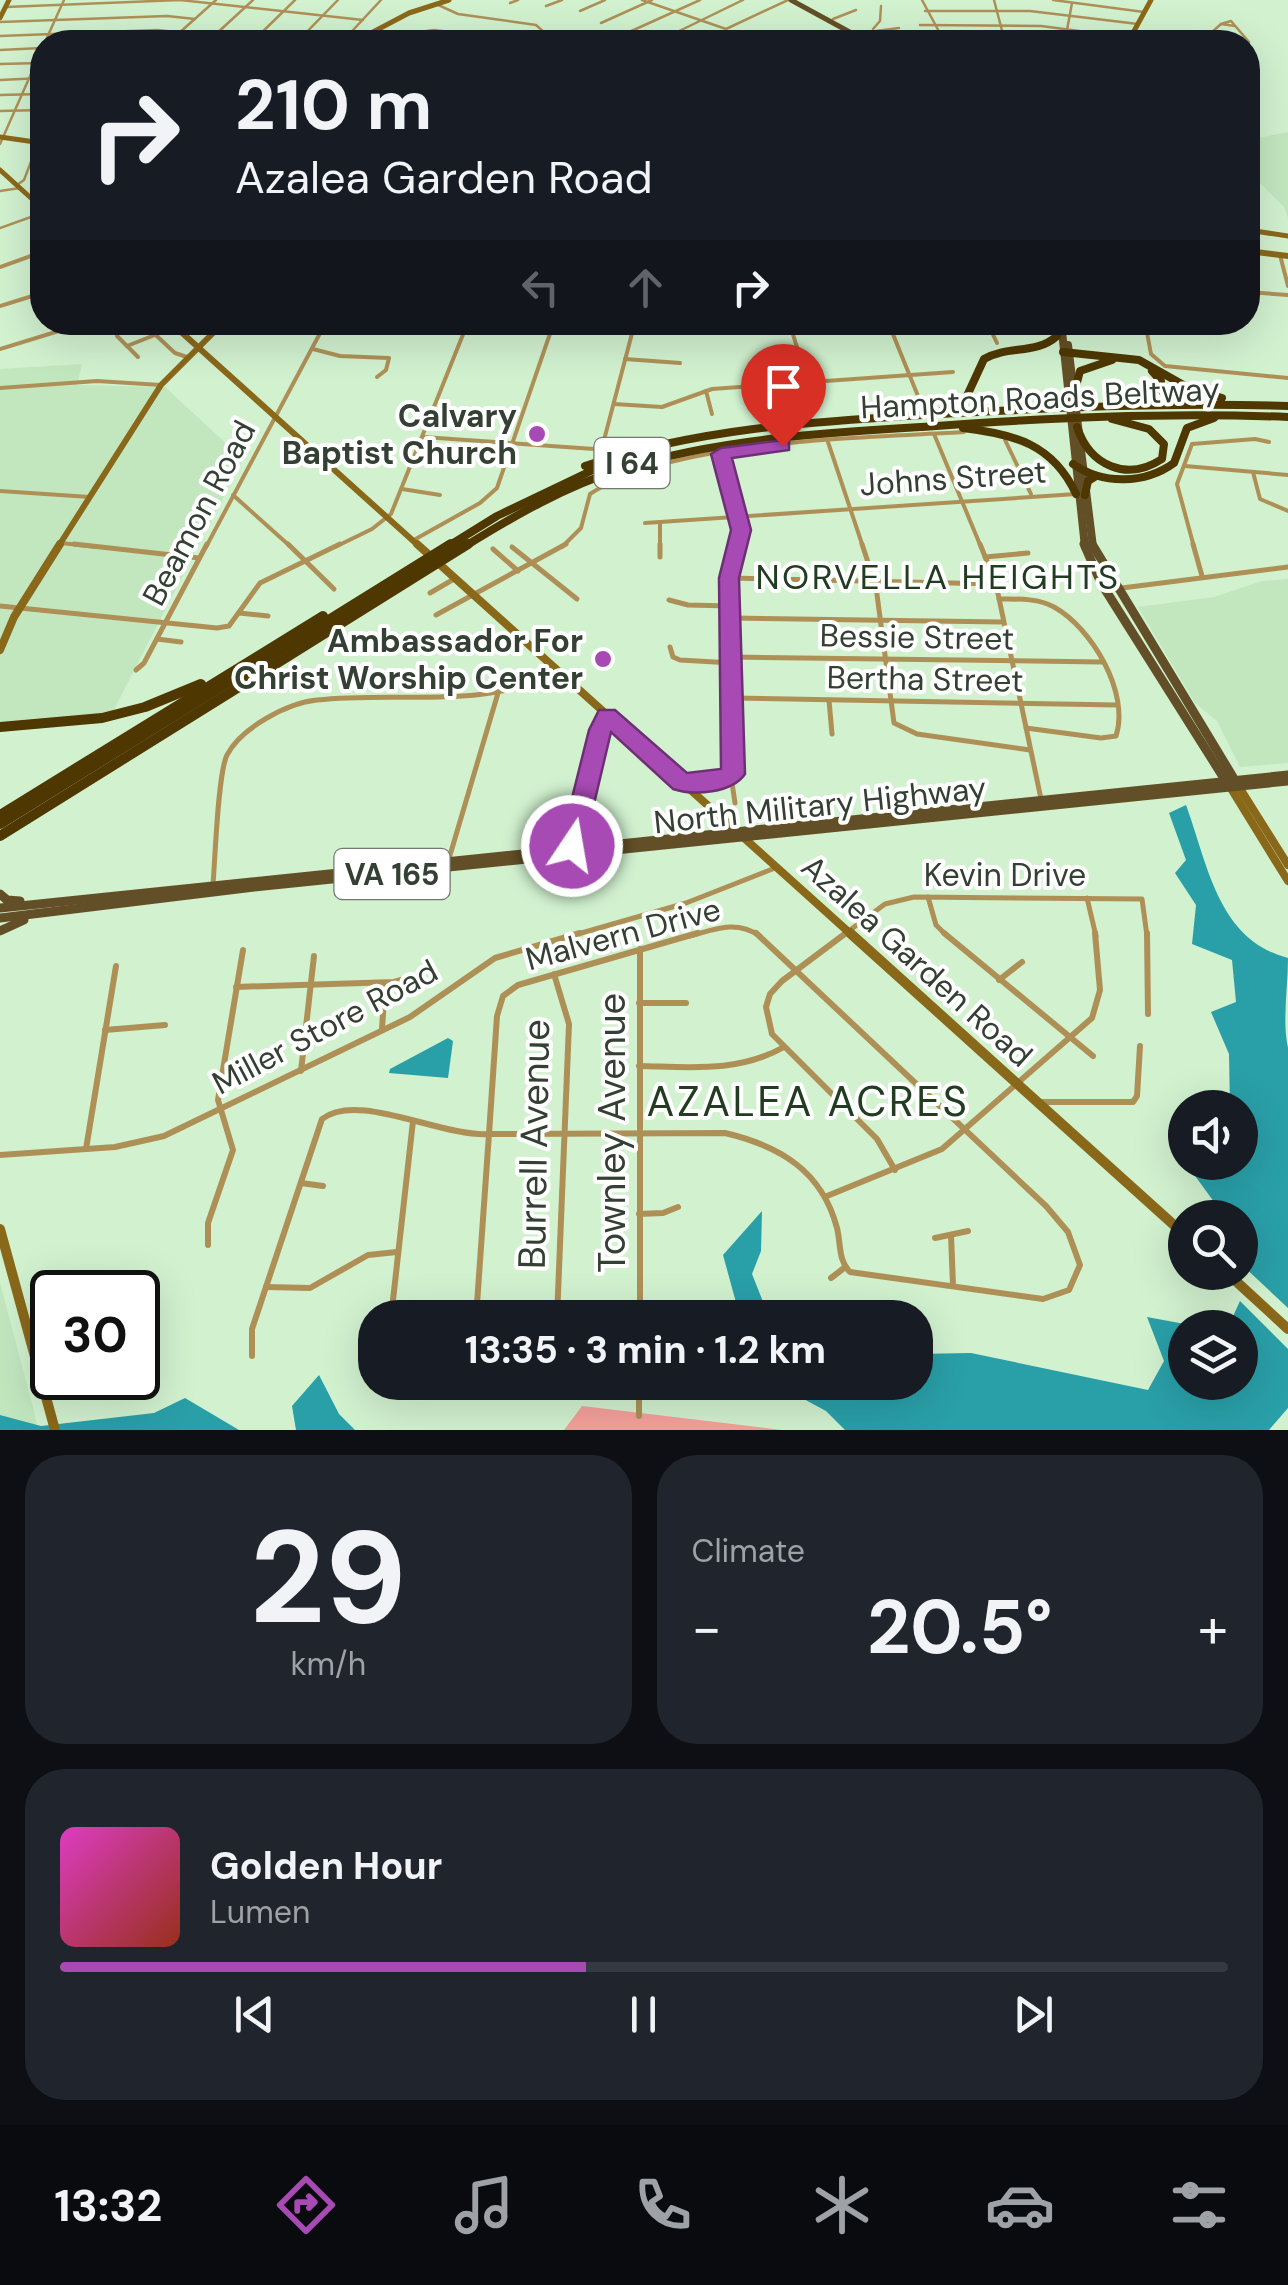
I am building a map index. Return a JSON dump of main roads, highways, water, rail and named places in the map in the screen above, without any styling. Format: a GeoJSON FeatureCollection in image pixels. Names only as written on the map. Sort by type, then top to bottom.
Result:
{"type":"FeatureCollection","features":[{"type":"Feature","properties":{"kind":"highway"},"geometry":{"type":"LineString","coordinates":[[915,415],[963,402],[973,390],[976,368],[983,360],[1000,352],[1047,345],[1056,335]]}},
{"type":"Feature","properties":{"kind":"highway"},"geometry":{"type":"LineString","coordinates":[[1066,352],[1139,360],[1181,384],[1218,397],[1288,410]]}},
{"type":"Feature","properties":{"kind":"highway"},"geometry":{"type":"LineString","coordinates":[[1070,394],[1078,372],[1102,361],[1137,364],[1160,378],[1161,388],[1153,396],[1110,403]]}},
{"type":"Feature","properties":{"kind":"highway","name":"Hampton Roads Beltway"},"geometry":{"type":"LineString","coordinates":[[0,836],[535,488],[638,448],[742,428],[1110,403],[1288,410]]}},
{"type":"Feature","properties":{"kind":"highway"},"geometry":{"type":"LineString","coordinates":[[441,551],[522,502],[582,474],[651,451],[711,438],[1086,409],[1288,410]]}},
{"type":"Feature","properties":{"kind":"highway","name":"Hampton Roads Beltway"},"geometry":{"type":"LineString","coordinates":[[441,551],[552,495],[648,458],[747,439],[1086,415],[1250,415],[1288,410]]}},
{"type":"Feature","properties":{"kind":"highway"},"geometry":{"type":"LineString","coordinates":[[1073,427],[1086,452],[1106,466],[1145,469],[1164,456],[1164,444],[1148,429],[1124,420],[1086,415]]}},
{"type":"Feature","properties":{"kind":"highway"},"geometry":{"type":"LineString","coordinates":[[1073,464],[1082,472],[1102,475],[1140,477],[1160,473],[1174,463],[1179,437],[1191,425],[1214,418],[1250,415]]}},
{"type":"Feature","properties":{"kind":"highway"},"geometry":{"type":"LineString","coordinates":[[917,426],[982,430],[1038,446],[1064,465],[1081,494]]}},
{"type":"Feature","properties":{"kind":"highway"},"geometry":{"type":"LineString","coordinates":[[1081,494],[1089,479],[1102,475]]}},
{"type":"Feature","properties":{"kind":"highway"},"geometry":{"type":"LineString","coordinates":[[0,824],[419,565]]}},
{"type":"Feature","properties":{"kind":"highway","name":"Hampton Roads Beltway"},"geometry":{"type":"LineString","coordinates":[[0,815],[260,654],[419,565]]}},
{"type":"Feature","properties":{"kind":"highway"},"geometry":{"type":"LineString","coordinates":[[0,727],[124,713],[209,681],[260,654]]}},
{"type":"Feature","properties":{"kind":"main road"},"geometry":{"type":"LineString","coordinates":[[0,20],[9,0]]}},
{"type":"Feature","properties":{"kind":"main road"},"geometry":{"type":"LineString","coordinates":[[374,30],[449,0]]}},
{"type":"Feature","properties":{"kind":"main road"},"geometry":{"type":"LineString","coordinates":[[793,0],[854,30]]}},
{"type":"Feature","properties":{"kind":"main road"},"geometry":{"type":"LineString","coordinates":[[793,0],[853,30]]}},
{"type":"Feature","properties":{"kind":"main road"},"geometry":{"type":"LineString","coordinates":[[1135,30],[1151,0]]}},
{"type":"Feature","properties":{"kind":"main road"},"geometry":{"type":"LineString","coordinates":[[1,140],[30,142]]}},
{"type":"Feature","properties":{"kind":"main road"},"geometry":{"type":"LineString","coordinates":[[0,170],[30,198]]}},
{"type":"Feature","properties":{"kind":"main road"},"geometry":{"type":"LineString","coordinates":[[1260,232],[1288,236]]}},
{"type":"Feature","properties":{"kind":"main road"},"geometry":{"type":"LineString","coordinates":[[1063,335],[1073,464],[1081,494]]}},
{"type":"Feature","properties":{"kind":"main road"},"geometry":{"type":"LineString","coordinates":[[184,336],[209,336]]}},
{"type":"Feature","properties":{"kind":"main road","name":"Azalea Garden Road"},"geometry":{"type":"LineString","coordinates":[[184,336],[1168,1220]]}},
{"type":"Feature","properties":{"kind":"main road"},"geometry":{"type":"LineString","coordinates":[[0,650],[20,608],[162,384],[209,336]]}},
{"type":"Feature","properties":{"kind":"main road"},"geometry":{"type":"LineString","coordinates":[[174,370],[207,356]]}},
{"type":"Feature","properties":{"kind":"main road"},"geometry":{"type":"LineString","coordinates":[[1073,427],[1082,472],[1085,551],[1232,784],[1288,881]]}},
{"type":"Feature","properties":{"kind":"main road","name":"North Military Highway"},"geometry":{"type":"LineString","coordinates":[[0,918],[213,884],[572,852],[736,832],[1288,778]]}},
{"type":"Feature","properties":{"kind":"main road"},"geometry":{"type":"LineString","coordinates":[[1232,784],[1288,865]]}},
{"type":"Feature","properties":{"kind":"main road","name":"North Military Highway"},"geometry":{"type":"LineString","coordinates":[[572,852],[746,840],[1043,803]]}},
{"type":"Feature","properties":{"kind":"main road","name":"North Military Highway"},"geometry":{"type":"LineString","coordinates":[[0,908],[51,908],[448,864]]}},
{"type":"Feature","properties":{"kind":"main road"},"geometry":{"type":"LineString","coordinates":[[0,894],[12,901],[51,908]]}},
{"type":"Feature","properties":{"kind":"main road"},"geometry":{"type":"LineString","coordinates":[[0,932],[51,908]]}},
{"type":"Feature","properties":{"kind":"main road"},"geometry":{"type":"LineString","coordinates":[[0,1228],[54,1426]]}},
{"type":"Feature","properties":{"kind":"main road"},"geometry":{"type":"LineString","coordinates":[[1246,1290],[1288,1328]]}},
{"type":"Feature","properties":{"kind":"water"},"geometry":{"type":"Polygon","coordinates":[[[1186,805],[1209,875],[1231,918],[1264,949],[1288,958],[1288,1308],[1258,1280],[1258,1200],[1213,1200],[1198,1180],[1258,1180],[1258,1090],[1230,1090],[1229,1054],[1211,1012],[1236,1002],[1232,960],[1192,944],[1196,905],[1175,873],[1186,860],[1169,813],[1186,805]]]}},
{"type":"Feature","properties":{"kind":"water"},"geometry":{"type":"Polygon","coordinates":[[[448,1038],[453,1041],[448,1078],[389,1073],[390,1069],[448,1038]]]}},
{"type":"Feature","properties":{"kind":"water"},"geometry":{"type":"Polygon","coordinates":[[[762,1211],[761,1251],[752,1274],[762,1300],[735,1300],[723,1255],[762,1211]]]}},
{"type":"Feature","properties":{"kind":"water"},"geometry":{"type":"Polygon","coordinates":[[[1147,1317],[1168,1321],[1168,1400],[1258,1400],[1258,1319],[1288,1349],[1288,1408],[1269,1430],[845,1430],[826,1411],[806,1400],[933,1400],[933,1354],[971,1353],[1148,1390],[1164,1361],[1147,1317]]]}},
{"type":"Feature","properties":{"kind":"water"},"geometry":{"type":"Polygon","coordinates":[[[319,1375],[339,1414],[355,1430],[296,1430],[292,1406],[319,1375]]]}},
{"type":"Feature","properties":{"kind":"water"},"geometry":{"type":"Polygon","coordinates":[[[185,1398],[239,1430],[0,1430],[0,1415],[41,1426],[154,1413],[185,1398]]]}},
{"type":"Feature","properties":{"kind":"place","name":"Calvary Baptist Church"},"geometry":{"type":"Point","coordinates":[537,434]}},
{"type":"Feature","properties":{"kind":"place","name":"Ambassador For Christ Worship Center"},"geometry":{"type":"Point","coordinates":[603,659]}},
{"type":"Feature","properties":{"kind":"district","name":"NORVELLA HEIGHTS"},"geometry":{"type":"Point","coordinates":[938,577]}},
{"type":"Feature","properties":{"kind":"district","name":"AZALEA ACRES"},"geometry":{"type":"Point","coordinates":[808,1101]}}]}
